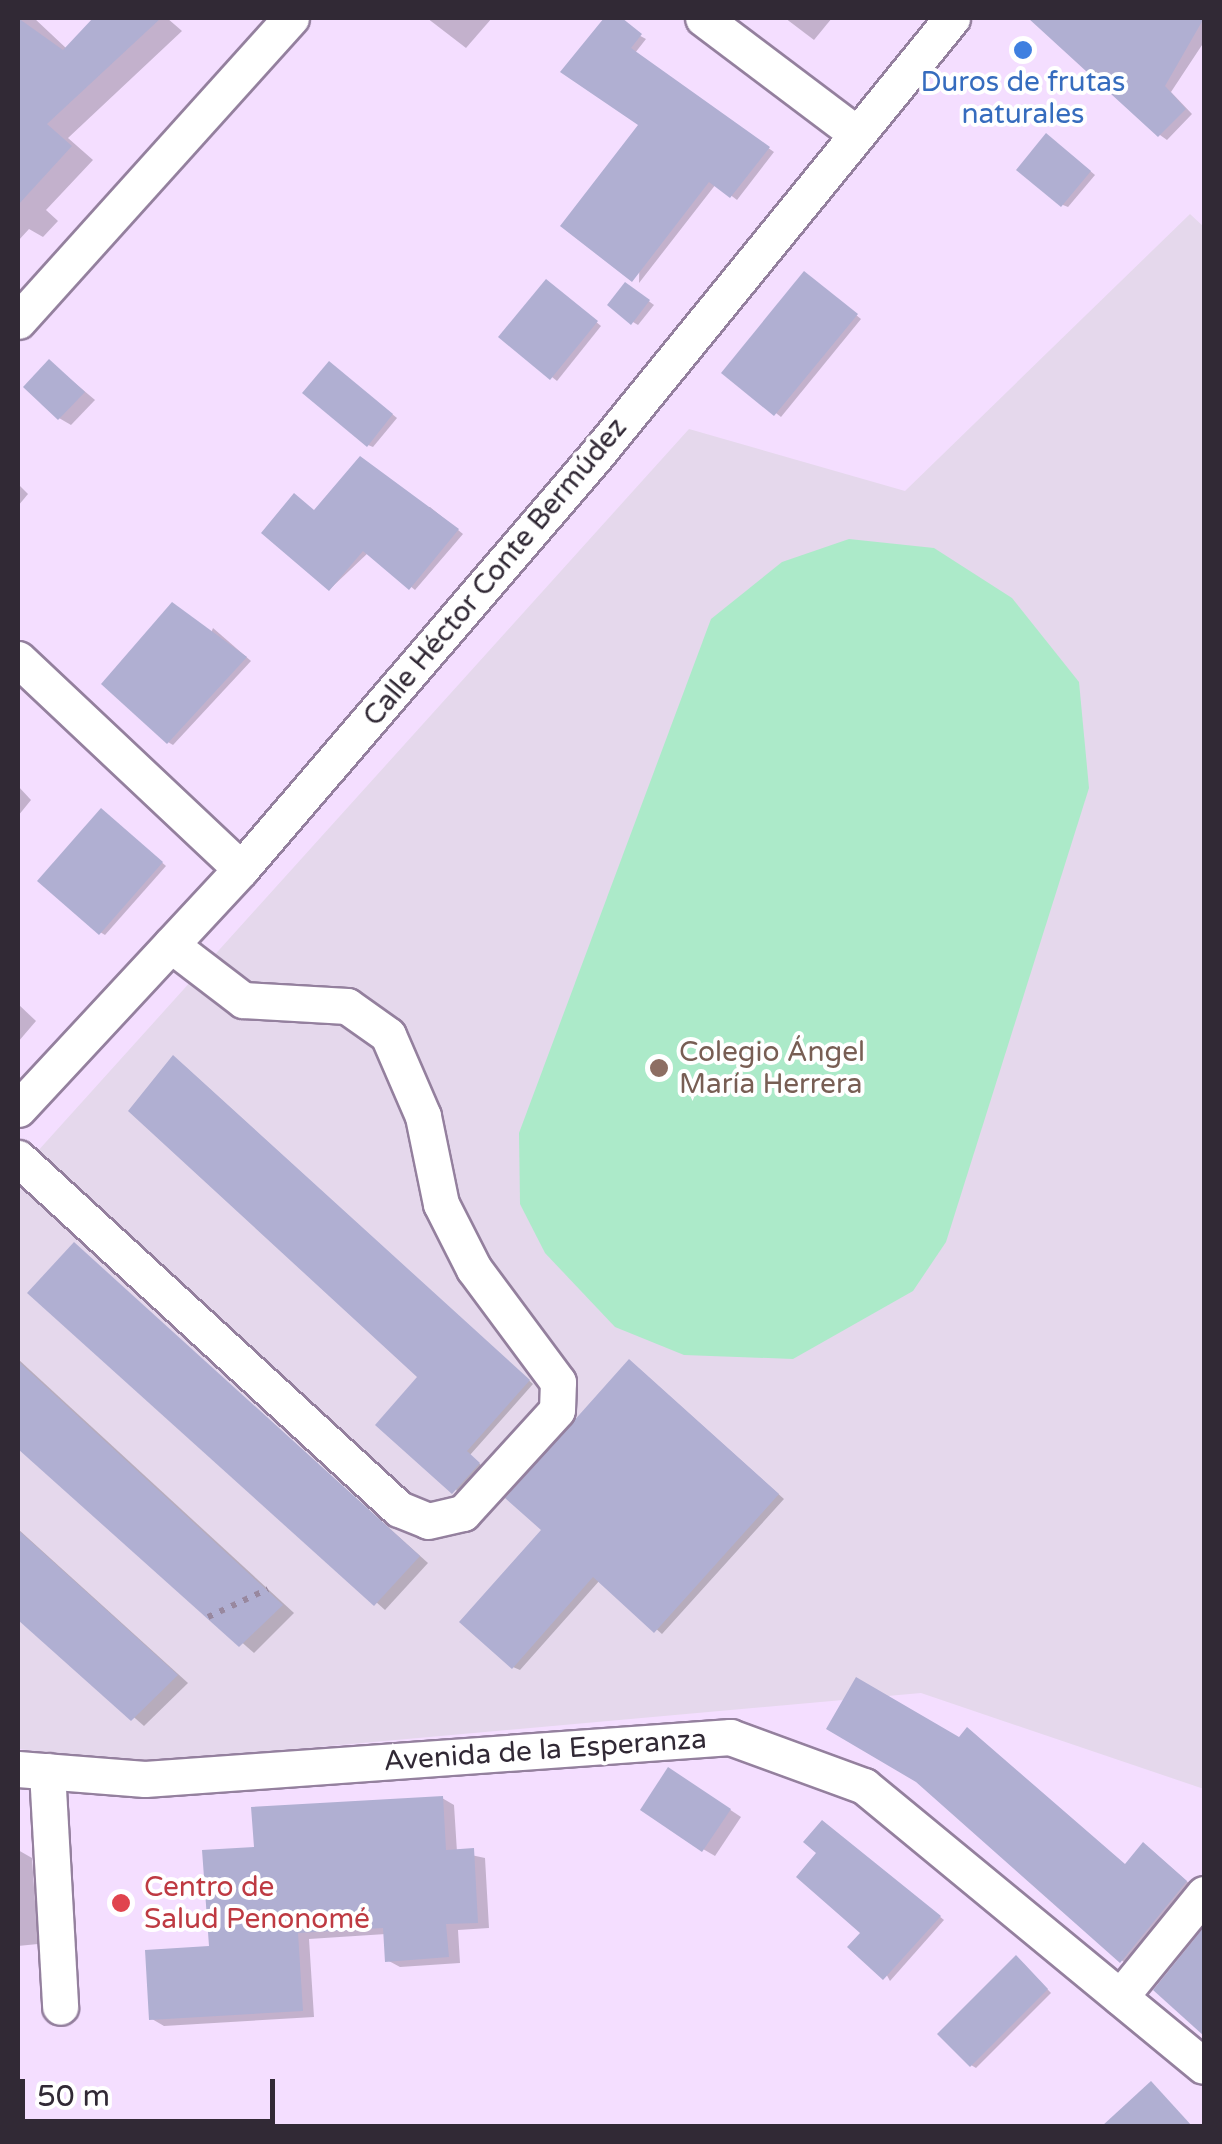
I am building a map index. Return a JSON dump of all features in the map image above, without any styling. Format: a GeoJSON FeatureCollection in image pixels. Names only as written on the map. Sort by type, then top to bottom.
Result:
{"type":"FeatureCollection","features":[{"type":"Feature","properties":{"kind":"street"},"geometry":{"type":"LineString","coordinates":[[18,321],[291,18]]}},
{"type":"Feature","properties":{"kind":"street"},"geometry":{"type":"LineString","coordinates":[[703,18],[857,134]]}},
{"type":"Feature","properties":{"kind":"street","name":"Calle Héctor Conte Bermúdez"},"geometry":{"type":"LineString","coordinates":[[18,1109],[241,869],[952,18]]}},
{"type":"Feature","properties":{"kind":"street"},"geometry":{"type":"LineString","coordinates":[[18,660],[241,869]]}},
{"type":"Feature","properties":{"kind":"street"},"geometry":{"type":"LineString","coordinates":[[18,1158],[399,1509],[428,1521],[463,1513],[557,1410],[558,1382],[474,1268],[442,1204],[423,1116],[388,1035],[348,1006],[243,1000],[171,945]]}},
{"type":"Feature","properties":{"kind":"street","name":"Avenida de la Esperanza"},"geometry":{"type":"LineString","coordinates":[[32,1770],[145,1778],[730,1737],[864,1786],[1204,2066]]}},
{"type":"Feature","properties":{"kind":"street"},"geometry":{"type":"LineString","coordinates":[[32,1770],[60,2006]]}},
{"type":"Feature","properties":{"kind":"street"},"geometry":{"type":"LineString","coordinates":[[1120,1996],[1204,1894]]}},
{"type":"Feature","properties":{"kind":"path"},"geometry":{"type":"LineString","coordinates":[[208,1616],[268,1589]]}},
{"type":"Feature","properties":{"kind":"shaded area","name":"Colegio Ángel María Herrera"},"geometry":{"type":"Polygon","coordinates":[[[1190,214],[1204,227],[1204,1789],[921,1693],[140,1763],[18,1749],[18,1173],[689,429],[905,491],[1190,214]]]}},
{"type":"Feature","properties":{"kind":"green space"},"geometry":{"type":"Polygon","coordinates":[[[849,539],[934,548],[1012,598],[1079,682],[1089,788],[946,1242],[913,1291],[793,1359],[684,1355],[615,1327],[545,1253],[520,1204],[519,1133],[711,619],[782,562],[849,539]]]}},
{"type":"Feature","properties":{"kind":"building"},"geometry":{"type":"Polygon","coordinates":[[[18,18],[63,50],[93,18],[161,18],[47,124],[72,146],[18,205],[18,18]]]}},
{"type":"Feature","properties":{"kind":"building"},"geometry":{"type":"Polygon","coordinates":[[[604,18],[622,18],[642,34],[631,48],[770,147],[730,198],[709,182],[632,282],[560,226],[638,125],[560,72],[604,18]]]}},
{"type":"Feature","properties":{"kind":"building"},"geometry":{"type":"Polygon","coordinates":[[[1028,18],[1204,18],[1165,86],[1186,109],[1158,137],[1028,18]]]}},
{"type":"Feature","properties":{"kind":"building"},"geometry":{"type":"Polygon","coordinates":[[[1046,133],[1091,171],[1061,207],[1016,170],[1046,133]]]}},
{"type":"Feature","properties":{"kind":"building"},"geometry":{"type":"Polygon","coordinates":[[[804,271],[858,314],[774,416],[721,373],[804,271]]]}},
{"type":"Feature","properties":{"kind":"building"},"geometry":{"type":"Polygon","coordinates":[[[546,279],[598,321],[550,380],[498,337],[546,279]]]}},
{"type":"Feature","properties":{"kind":"building"},"geometry":{"type":"Polygon","coordinates":[[[625,282],[650,300],[631,325],[607,305],[625,282]]]}},
{"type":"Feature","properties":{"kind":"building"},"geometry":{"type":"Polygon","coordinates":[[[49,359],[85,392],[58,420],[23,387],[49,359]]]}},
{"type":"Feature","properties":{"kind":"building"},"geometry":{"type":"Polygon","coordinates":[[[329,361],[393,414],[367,447],[302,393],[329,361]]]}},
{"type":"Feature","properties":{"kind":"building"},"geometry":{"type":"Polygon","coordinates":[[[360,456],[459,529],[409,590],[363,551],[329,591],[261,533],[294,493],[314,510],[360,456]]]}},
{"type":"Feature","properties":{"kind":"building"},"geometry":{"type":"Polygon","coordinates":[[[172,602],[247,657],[167,744],[101,684],[172,602]]]}},
{"type":"Feature","properties":{"kind":"building"},"geometry":{"type":"Polygon","coordinates":[[[101,808],[163,862],[99,935],[37,881],[101,808]]]}},
{"type":"Feature","properties":{"kind":"building"},"geometry":{"type":"Polygon","coordinates":[[[173,1055],[530,1380],[467,1451],[480,1463],[452,1494],[375,1425],[417,1377],[128,1111],[173,1055]]]}},
{"type":"Feature","properties":{"kind":"building"},"geometry":{"type":"Polygon","coordinates":[[[74,1242],[420,1556],[374,1606],[27,1293],[74,1242]]]}},
{"type":"Feature","properties":{"kind":"building"},"geometry":{"type":"Polygon","coordinates":[[[629,1359],[779,1494],[654,1633],[593,1577],[512,1669],[459,1622],[541,1530],[505,1498],[629,1359]]]}},
{"type":"Feature","properties":{"kind":"building"},"geometry":{"type":"Polygon","coordinates":[[[18,1361],[283,1605],[239,1647],[18,1449],[18,1361]]]}},
{"type":"Feature","properties":{"kind":"building"},"geometry":{"type":"Polygon","coordinates":[[[18,1530],[178,1675],[131,1721],[18,1620],[18,1530]]]}},
{"type":"Feature","properties":{"kind":"building"},"geometry":{"type":"Polygon","coordinates":[[[856,1677],[959,1737],[967,1727],[1125,1864],[1143,1842],[1187,1881],[1120,1963],[916,1782],[826,1729],[856,1677]]]}},
{"type":"Feature","properties":{"kind":"building"},"geometry":{"type":"Polygon","coordinates":[[[668,1767],[731,1809],[702,1852],[640,1810],[668,1767]]]}},
{"type":"Feature","properties":{"kind":"building"},"geometry":{"type":"Polygon","coordinates":[[[443,1796],[446,1850],[474,1848],[478,1923],[446,1924],[449,1957],[385,1962],[383,1928],[298,1933],[303,2011],[149,2020],[145,1950],[209,1946],[202,1850],[254,1847],[251,1807],[443,1796]]]}},
{"type":"Feature","properties":{"kind":"building"},"geometry":{"type":"Polygon","coordinates":[[[822,1820],[941,1916],[883,1980],[847,1947],[860,1933],[796,1877],[816,1853],[803,1842],[822,1820]]]}},
{"type":"Feature","properties":{"kind":"building"},"geometry":{"type":"Polygon","coordinates":[[[1204,1927],[1204,2036],[1153,1990],[1204,1927]]]}},
{"type":"Feature","properties":{"kind":"building"},"geometry":{"type":"Polygon","coordinates":[[[1016,1955],[1048,1989],[970,2067],[937,2034],[1016,1955]]]}},
{"type":"Feature","properties":{"kind":"building"},"geometry":{"type":"Polygon","coordinates":[[[1151,2081],[1192,2126],[1102,2126],[1151,2081]]]}},
{"type":"Feature","properties":{"kind":"place","name":"Duros de frutas naturales"},"geometry":{"type":"Point","coordinates":[1023,50]}},
{"type":"Feature","properties":{"kind":"place","name":"Colegio Ángel María Herrera"},"geometry":{"type":"Point","coordinates":[659,1068]}},
{"type":"Feature","properties":{"kind":"place","name":"Centro de Salud Penonomé"},"geometry":{"type":"Point","coordinates":[121,1903]}}]}
